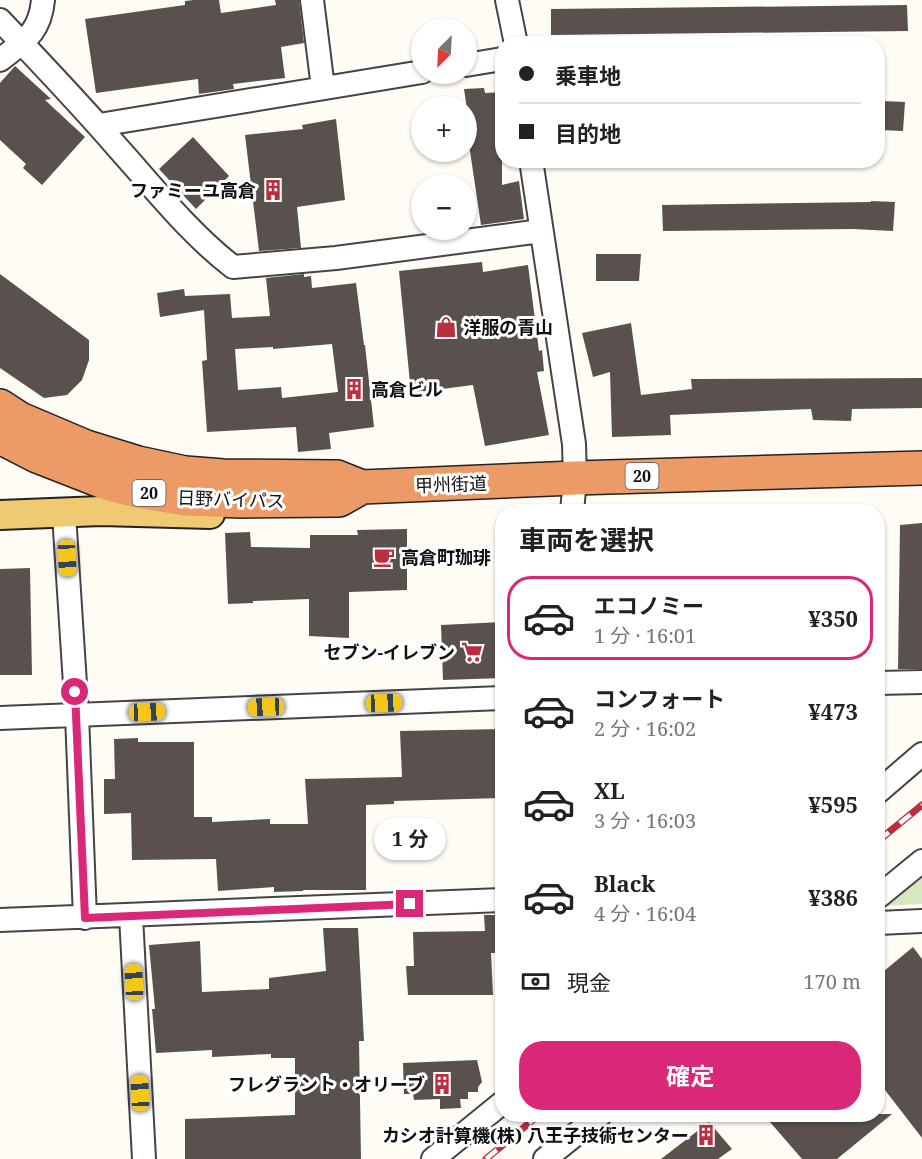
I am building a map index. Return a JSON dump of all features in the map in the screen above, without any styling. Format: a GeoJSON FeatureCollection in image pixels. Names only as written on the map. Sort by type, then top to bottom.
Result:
{"type":"FeatureCollection","features":[{"type":"Feature","properties":{"kind":"highway","name":"甲州街道"},"geometry":{"type":"LineString","coordinates":[[4,428],[185,473],[223,476],[338,477],[362,488],[575,478],[922,468]]}},
{"type":"Feature","properties":{"kind":"highway","name":"日野バイパス"},"geometry":{"type":"LineString","coordinates":[[4,428],[37,456],[74,471],[137,491],[185,499],[309,501],[339,500],[362,488]]}},
{"type":"Feature","properties":{"kind":"main road"},"geometry":{"type":"LineString","coordinates":[[0,515],[101,511],[192,514],[291,510],[309,501]]}},
{"type":"Feature","properties":{"kind":"street"},"geometry":{"type":"LineString","coordinates":[[0,60],[32,33],[41,16],[43,0]]}},
{"type":"Feature","properties":{"kind":"street"},"geometry":{"type":"LineString","coordinates":[[312,0],[323,88]]}},
{"type":"Feature","properties":{"kind":"street"},"geometry":{"type":"LineString","coordinates":[[507,0],[514,36]]}},
{"type":"Feature","properties":{"kind":"street"},"geometry":{"type":"LineString","coordinates":[[0,20],[99,125],[170,207],[213,252],[232,267],[336,258],[541,231]]}},
{"type":"Feature","properties":{"kind":"street"},"geometry":{"type":"LineString","coordinates":[[477,63],[495,60]]}},
{"type":"Feature","properties":{"kind":"street"},"geometry":{"type":"LineString","coordinates":[[99,125],[411,74]]}},
{"type":"Feature","properties":{"kind":"street"},"geometry":{"type":"LineString","coordinates":[[532,168],[574,444],[573,504]]}},
{"type":"Feature","properties":{"kind":"street"},"geometry":{"type":"LineString","coordinates":[[64,514],[85,918]]}},
{"type":"Feature","properties":{"kind":"street"},"geometry":{"type":"LineString","coordinates":[[885,683],[922,682]]}},
{"type":"Feature","properties":{"kind":"street"},"geometry":{"type":"LineString","coordinates":[[0,718],[495,698]]}},
{"type":"Feature","properties":{"kind":"street"},"geometry":{"type":"LineString","coordinates":[[885,786],[922,754]]}},
{"type":"Feature","properties":{"kind":"street"},"geometry":{"type":"LineString","coordinates":[[885,891],[922,861]]}},
{"type":"Feature","properties":{"kind":"street"},"geometry":{"type":"LineString","coordinates":[[0,921],[495,900]]}},
{"type":"Feature","properties":{"kind":"street"},"geometry":{"type":"LineString","coordinates":[[131,916],[144,1159]]}},
{"type":"Feature","properties":{"kind":"street"},"geometry":{"type":"LineString","coordinates":[[885,923],[922,921]]}},
{"type":"Feature","properties":{"kind":"street"},"geometry":{"type":"LineString","coordinates":[[433,1159],[495,1109]]}},
{"type":"Feature","properties":{"kind":"street"},"geometry":{"type":"LineString","coordinates":[[545,1159],[591,1122]]}},
{"type":"Feature","properties":{"kind":"green space"},"geometry":{"type":"Polygon","coordinates":[[[922,878],[922,904],[885,906],[922,878]]]}},
{"type":"Feature","properties":{"kind":"building"},"geometry":{"type":"Polygon","coordinates":[[[219,0],[221,13],[276,5],[275,0],[299,0],[304,43],[281,47],[285,78],[233,84],[234,89],[199,94],[198,79],[96,93],[85,19],[185,5],[185,1],[219,0]]]}},
{"type":"Feature","properties":{"kind":"building"},"geometry":{"type":"Polygon","coordinates":[[[907,5],[908,31],[551,35],[551,9],[907,5]]]}},
{"type":"Feature","properties":{"kind":"building"},"geometry":{"type":"Polygon","coordinates":[[[15,66],[51,99],[45,100],[85,137],[42,185],[23,168],[26,164],[0,140],[0,83],[15,66]]]}},
{"type":"Feature","properties":{"kind":"building"},"geometry":{"type":"Polygon","coordinates":[[[484,88],[485,93],[495,92],[495,168],[502,168],[502,185],[519,181],[524,219],[481,225],[477,198],[477,174],[473,174],[472,162],[477,162],[477,96],[465,96],[464,89],[484,88]]]}},
{"type":"Feature","properties":{"kind":"building"},"geometry":{"type":"Polygon","coordinates":[[[885,101],[905,102],[903,131],[885,130],[885,101]]]}},
{"type":"Feature","properties":{"kind":"building"},"geometry":{"type":"Polygon","coordinates":[[[336,119],[345,200],[297,207],[301,248],[259,251],[245,135],[303,129],[302,125],[336,119]]]}},
{"type":"Feature","properties":{"kind":"building"},"geometry":{"type":"Polygon","coordinates":[[[193,137],[229,176],[196,209],[159,169],[193,137]]]}},
{"type":"Feature","properties":{"kind":"building"},"geometry":{"type":"Polygon","coordinates":[[[895,202],[893,231],[852,229],[663,231],[662,205],[895,202]]]}},
{"type":"Feature","properties":{"kind":"building"},"geometry":{"type":"Polygon","coordinates":[[[596,254],[641,254],[639,281],[596,281],[596,254]]]}},
{"type":"Feature","properties":{"kind":"building"},"geometry":{"type":"Polygon","coordinates":[[[482,262],[483,272],[528,265],[539,351],[542,350],[544,371],[537,372],[549,435],[485,446],[473,385],[411,393],[399,271],[482,262]]]}},
{"type":"Feature","properties":{"kind":"building"},"geometry":{"type":"Polygon","coordinates":[[[0,274],[89,340],[89,360],[82,380],[67,395],[44,398],[0,368],[0,274]]]}},
{"type":"Feature","properties":{"kind":"building"},"geometry":{"type":"Polygon","coordinates":[[[304,274],[304,277],[311,276],[312,288],[356,283],[374,427],[329,433],[331,449],[298,452],[296,427],[207,432],[202,361],[207,360],[204,310],[160,317],[157,293],[184,289],[185,296],[230,294],[232,318],[270,316],[266,278],[304,274]],[[332,344],[273,349],[273,347],[235,349],[238,390],[281,387],[282,398],[338,392],[332,344]]]}},
{"type":"Feature","properties":{"kind":"building"},"geometry":{"type":"Polygon","coordinates":[[[631,323],[641,395],[692,389],[691,379],[922,378],[922,408],[852,409],[851,421],[813,420],[811,409],[670,415],[671,435],[612,437],[610,372],[593,377],[582,333],[631,323]]]}},
{"type":"Feature","properties":{"kind":"building"},"geometry":{"type":"Polygon","coordinates":[[[922,523],[922,669],[898,669],[900,525],[922,523]]]}},
{"type":"Feature","properties":{"kind":"building"},"geometry":{"type":"Polygon","coordinates":[[[407,529],[407,590],[349,592],[349,638],[309,636],[309,599],[228,604],[225,533],[250,532],[251,547],[310,548],[310,535],[358,535],[357,530],[407,529]]]}},
{"type":"Feature","properties":{"kind":"building"},"geometry":{"type":"Polygon","coordinates":[[[30,568],[32,675],[0,675],[0,569],[30,568]]]}},
{"type":"Feature","properties":{"kind":"building","name":"セブン-イレブン"},"geometry":{"type":"Polygon","coordinates":[[[495,622],[495,678],[443,680],[441,625],[495,622]]]}},
{"type":"Feature","properties":{"kind":"building"},"geometry":{"type":"Polygon","coordinates":[[[495,729],[495,798],[394,801],[394,804],[366,805],[366,890],[274,892],[274,887],[218,891],[216,859],[132,860],[131,813],[104,814],[104,779],[115,779],[114,739],[138,738],[138,742],[194,742],[194,817],[212,817],[212,822],[270,819],[270,824],[308,824],[305,779],[402,777],[400,731],[495,729]]]}},
{"type":"Feature","properties":{"kind":"building"},"geometry":{"type":"Polygon","coordinates":[[[484,915],[495,915],[495,953],[491,953],[493,995],[408,995],[406,966],[414,966],[413,932],[485,931],[484,915]]]}},
{"type":"Feature","properties":{"kind":"building"},"geometry":{"type":"Polygon","coordinates":[[[323,928],[358,928],[364,1041],[359,1041],[361,1159],[185,1159],[185,1119],[295,1115],[295,1058],[271,1058],[271,1054],[212,1057],[212,1050],[156,1053],[152,1009],[155,1009],[149,945],[200,941],[202,992],[269,989],[269,978],[326,971],[323,928]]]}},
{"type":"Feature","properties":{"kind":"building"},"geometry":{"type":"Polygon","coordinates":[[[913,947],[922,959],[922,1138],[885,1090],[885,970],[913,947]]]}},
{"type":"Feature","properties":{"kind":"building","name":"フレグラント・オリーブ"},"geometry":{"type":"Polygon","coordinates":[[[477,1060],[482,1082],[478,1087],[478,1092],[468,1092],[468,1099],[460,1099],[461,1108],[440,1109],[440,1099],[414,1100],[413,1094],[404,1094],[403,1063],[477,1060]]]}},
{"type":"Feature","properties":{"kind":"building","name":"カシオ計算機(株) 八王子技術センター"},"geometry":{"type":"Polygon","coordinates":[[[709,1122],[732,1149],[718,1159],[661,1159],[709,1122]]]}},
{"type":"Feature","properties":{"kind":"building"},"geometry":{"type":"Polygon","coordinates":[[[770,1122],[882,1122],[837,1159],[802,1159],[770,1122]]]}},
{"type":"Feature","properties":{"kind":"railway"},"geometry":{"type":"LineString","coordinates":[[885,835],[922,805]]}},
{"type":"Feature","properties":{"kind":"railway"},"geometry":{"type":"LineString","coordinates":[[486,1159],[530,1122]]}},
{"type":"Feature","properties":{"kind":"place","name":"ファミーユ高倉"},"geometry":{"type":"Point","coordinates":[273,190]}},
{"type":"Feature","properties":{"kind":"place","name":"洋服の青山"},"geometry":{"type":"Point","coordinates":[446,327]}},
{"type":"Feature","properties":{"kind":"place","name":"高倉ビル"},"geometry":{"type":"Point","coordinates":[354,389]}},
{"type":"Feature","properties":{"kind":"place","name":"高倉町珈琲"},"geometry":{"type":"Point","coordinates":[384,557]}},
{"type":"Feature","properties":{"kind":"place","name":"セブン-イレブン"},"geometry":{"type":"Point","coordinates":[472,652]}},
{"type":"Feature","properties":{"kind":"place","name":"フレグラント・オリーブ"},"geometry":{"type":"Point","coordinates":[442,1084]}},
{"type":"Feature","properties":{"kind":"place","name":"カシオ計算機(株) 八王子技術センター"},"geometry":{"type":"Point","coordinates":[706,1135]}},
{"type":"Feature","properties":{"kind":"route"},"geometry":{"type":"LineString","coordinates":[[75,692],[85,918],[410,904]]}}]}
